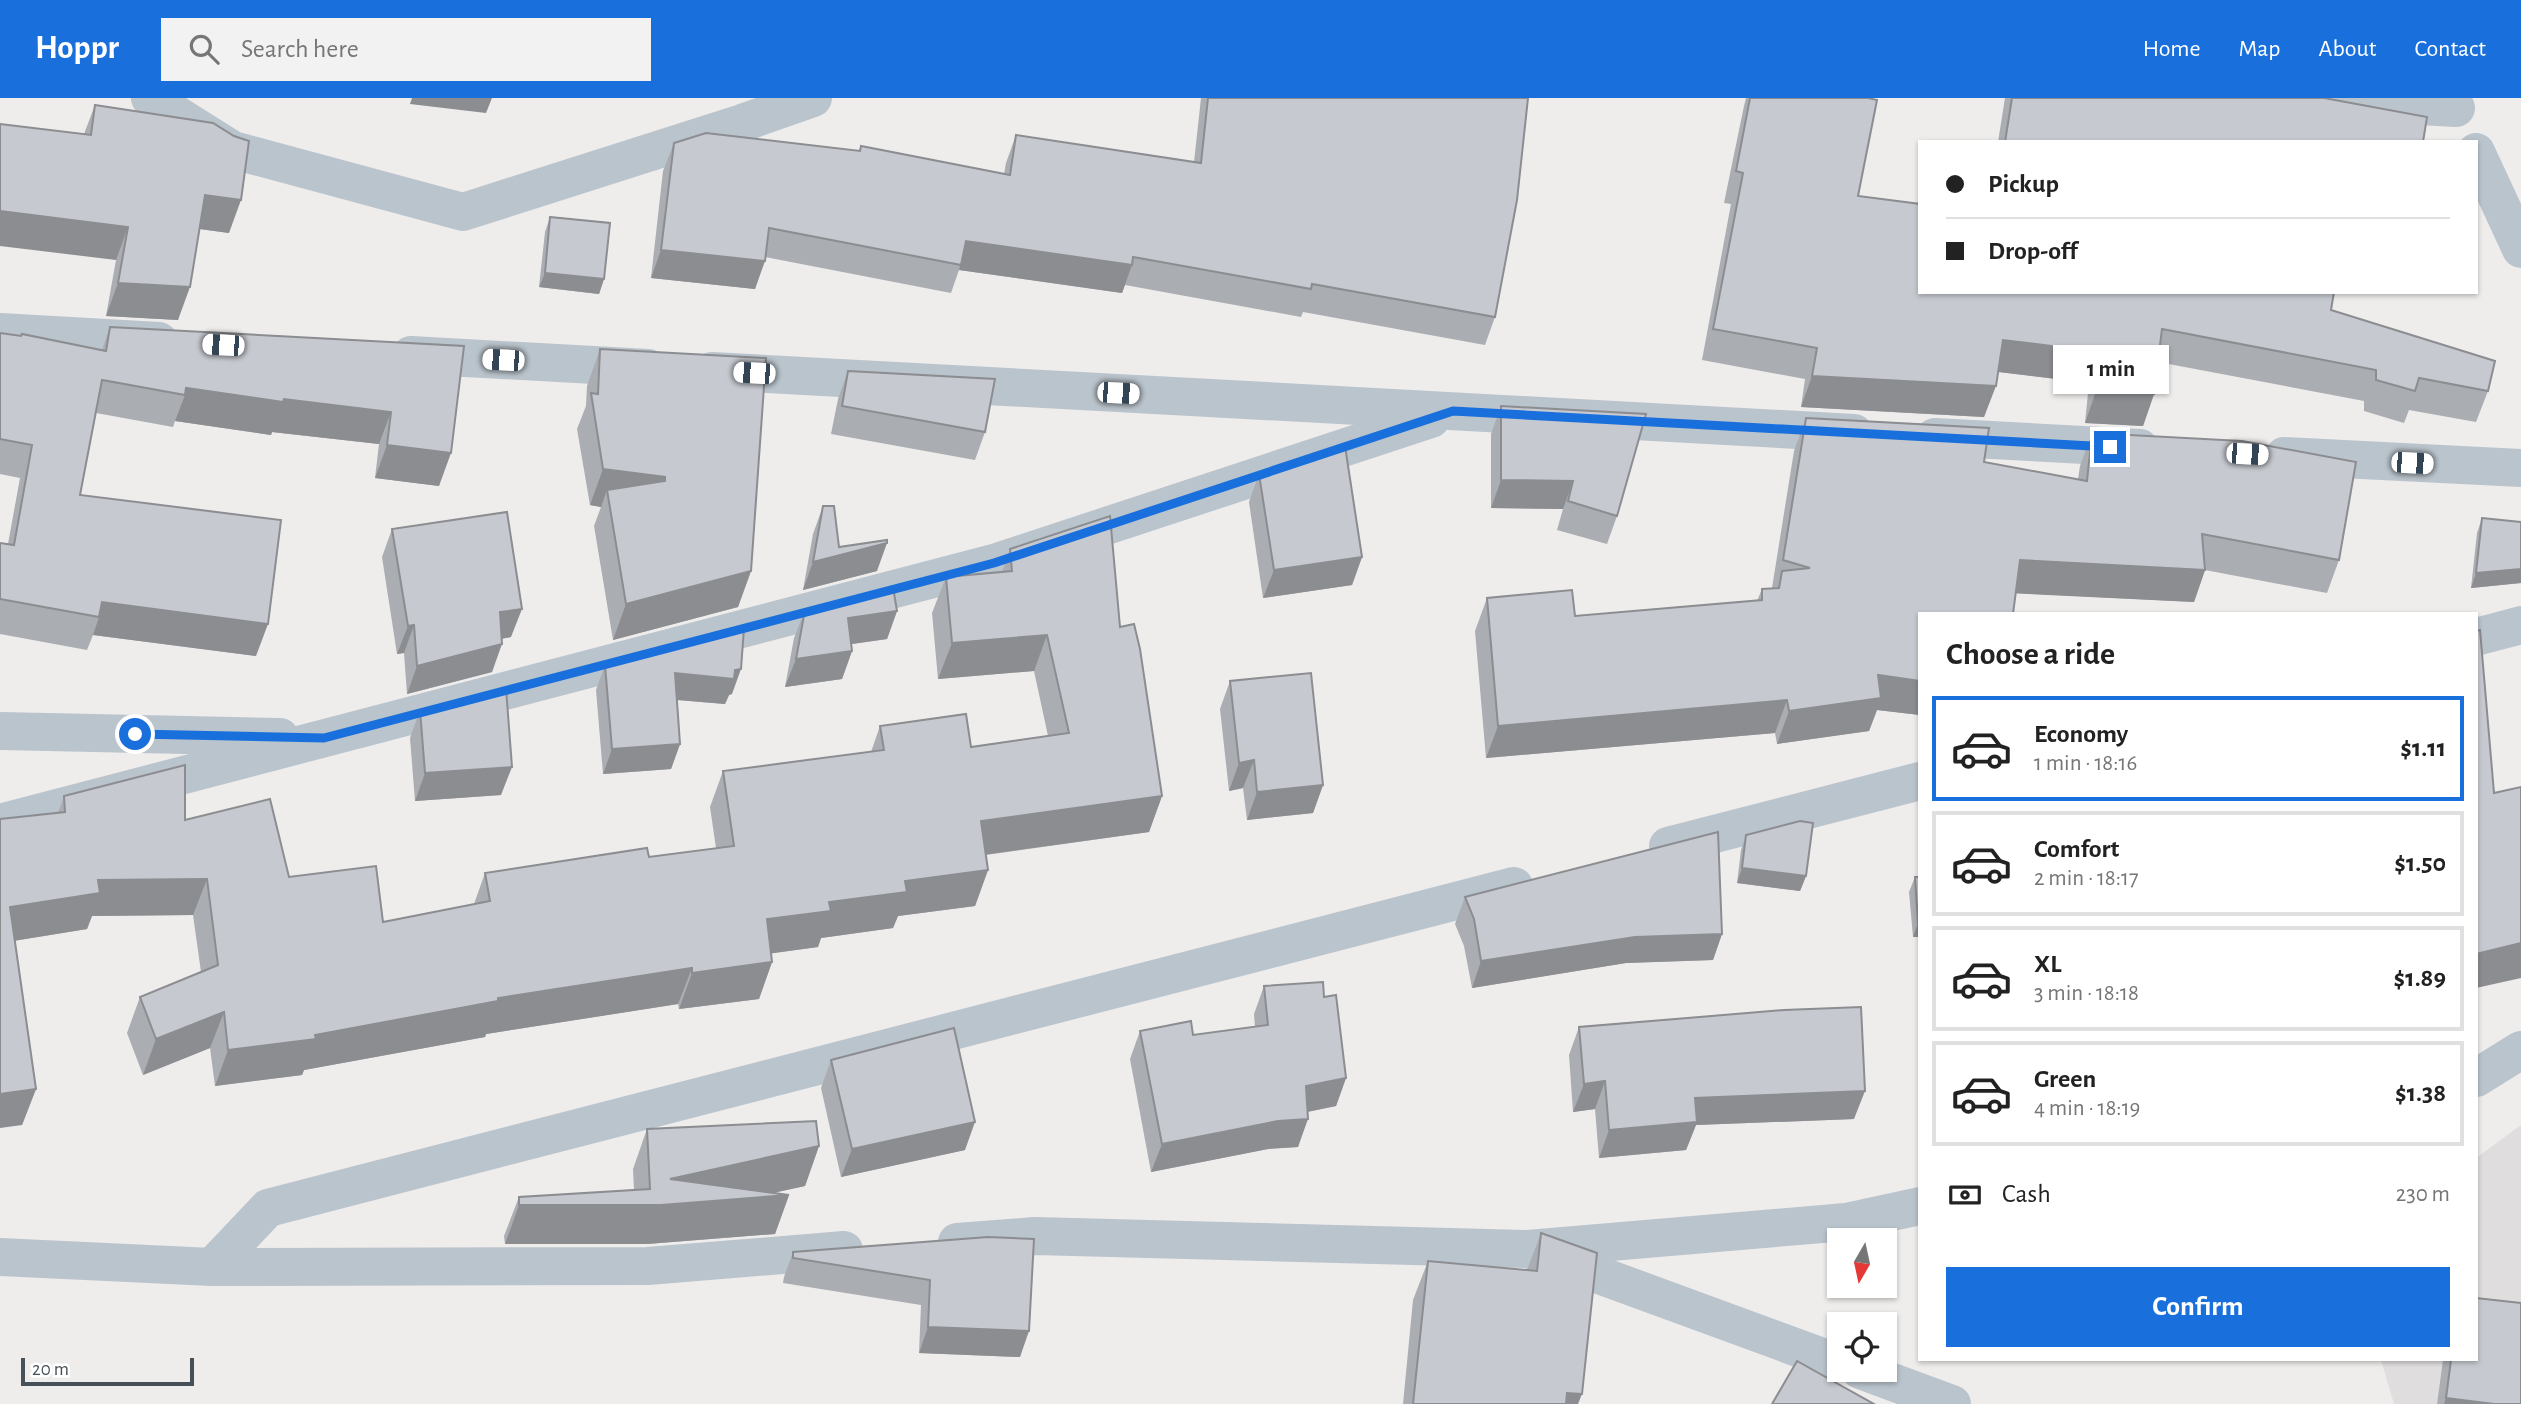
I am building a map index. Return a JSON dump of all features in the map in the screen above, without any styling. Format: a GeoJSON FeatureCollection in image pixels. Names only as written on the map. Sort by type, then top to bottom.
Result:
{"type":"FeatureCollection","features":[{"type":"Feature","properties":{"kind":"street"},"geometry":{"type":"LineString","coordinates":[[150,98],[233,150],[463,212],[813,98]]}},
{"type":"Feature","properties":{"kind":"street"},"geometry":{"type":"LineString","coordinates":[[2276,98],[2454,103],[2471,140]]}},
{"type":"Feature","properties":{"kind":"street"},"geometry":{"type":"LineString","coordinates":[[2478,156],[2521,249]]}},
{"type":"Feature","properties":{"kind":"street"},"geometry":{"type":"LineString","coordinates":[[0,332],[196,343]]}},
{"type":"Feature","properties":{"kind":"street"},"geometry":{"type":"LineString","coordinates":[[377,353],[2174,450]]}},
{"type":"Feature","properties":{"kind":"street"},"geometry":{"type":"LineString","coordinates":[[0,823],[994,563],[1453,411]]}},
{"type":"Feature","properties":{"kind":"street"},"geometry":{"type":"LineString","coordinates":[[2244,454],[2521,468]]}},
{"type":"Feature","properties":{"kind":"street"},"geometry":{"type":"LineString","coordinates":[[2478,636],[2521,625]]}},
{"type":"Feature","properties":{"kind":"street"},"geometry":{"type":"LineString","coordinates":[[0,731],[324,738]]}},
{"type":"Feature","properties":{"kind":"street"},"geometry":{"type":"LineString","coordinates":[[1635,854],[1918,782]]}},
{"type":"Feature","properties":{"kind":"street"},"geometry":{"type":"LineString","coordinates":[[212,1267],[268,1208],[1541,879]]}},
{"type":"Feature","properties":{"kind":"street"},"geometry":{"type":"LineString","coordinates":[[2478,1077],[2521,1050]]}},
{"type":"Feature","properties":{"kind":"street"},"geometry":{"type":"LineString","coordinates":[[925,1244],[1035,1236],[1528,1249],[1846,1222],[1918,1206]]}},
{"type":"Feature","properties":{"kind":"street"},"geometry":{"type":"LineString","coordinates":[[0,1257],[212,1267],[648,1266],[883,1247]]}},
{"type":"Feature","properties":{"kind":"street"},"geometry":{"type":"LineString","coordinates":[[1528,1249],[1827,1359]]}},
{"type":"Feature","properties":{"kind":"street"},"geometry":{"type":"LineString","coordinates":[[1892,1382],[1952,1404]]}},
{"type":"Feature","properties":{"kind":"shaded area"},"geometry":{"type":"Polygon","coordinates":[[[2521,1125],[2521,1404],[2394,1404],[2381,1361],[2478,1361],[2478,1157],[2521,1125]]]}},
{"type":"Feature","properties":{"kind":"building"},"geometry":{"type":"Polygon","coordinates":[[[1208,98],[1528,98],[1517,200],[1495,317],[1312,284],[1311,289],[1133,257],[1132,265],[966,241],[961,265],[769,228],[765,261],[661,250],[674,143],[706,133],[860,151],[861,146],[1010,175],[1016,135],[1201,163],[1208,98]]]}},
{"type":"Feature","properties":{"kind":"building"},"geometry":{"type":"Polygon","coordinates":[[[1750,98],[1877,100],[1858,196],[1918,204],[1918,294],[2334,294],[2331,310],[2495,361],[2488,391],[2419,378],[2415,391],[2376,380],[2376,370],[2162,329],[2154,394],[2096,391],[2100,352],[2003,340],[1996,386],[1812,376],[1817,348],[1713,329],[1743,173],[1736,171],[1750,98]]]}},
{"type":"Feature","properties":{"kind":"building"},"geometry":{"type":"Polygon","coordinates":[[[2012,98],[2324,98],[2427,117],[2423,140],[2005,140],[2012,98]]]}},
{"type":"Feature","properties":{"kind":"building"},"geometry":{"type":"Polygon","coordinates":[[[95,105],[213,123],[234,136],[249,141],[241,200],[205,195],[190,287],[118,283],[128,227],[0,211],[0,124],[91,135],[95,105]]]}},
{"type":"Feature","properties":{"kind":"building"},"geometry":{"type":"Polygon","coordinates":[[[550,217],[610,223],[604,279],[545,273],[550,217]]]}},
{"type":"Feature","properties":{"kind":"building"},"geometry":{"type":"Polygon","coordinates":[[[110,327],[464,346],[451,453],[387,445],[391,412],[284,399],[283,402],[186,388],[185,395],[102,380],[80,495],[281,520],[268,624],[102,602],[99,617],[0,599],[0,543],[14,545],[32,445],[0,439],[0,333],[22,334],[106,351],[110,327]]]}},
{"type":"Feature","properties":{"kind":"building"},"geometry":{"type":"Polygon","coordinates":[[[600,349],[766,358],[751,571],[626,604],[607,490],[665,481],[665,477],[603,469],[591,393],[598,394],[600,349]]]}},
{"type":"Feature","properties":{"kind":"building"},"geometry":{"type":"Polygon","coordinates":[[[848,371],[995,379],[985,432],[842,406],[848,371]]]}},
{"type":"Feature","properties":{"kind":"building"},"geometry":{"type":"Polygon","coordinates":[[[1501,406],[1646,414],[1617,516],[1568,501],[1573,481],[1501,480],[1501,406]]]}},
{"type":"Feature","properties":{"kind":"building"},"geometry":{"type":"Polygon","coordinates":[[[1806,418],[1989,428],[1984,462],[2087,481],[2092,433],[2242,441],[2356,462],[2339,560],[2202,534],[2205,570],[2020,560],[2013,612],[1918,612],[1918,681],[1878,675],[1881,698],[1789,711],[1787,700],[1498,726],[1487,598],[1572,590],[1575,616],[1762,600],[1762,589],[1779,588],[1782,571],[1810,568],[1783,560],[1806,418]]]}},
{"type":"Feature","properties":{"kind":"building"},"geometry":{"type":"Polygon","coordinates":[[[1345,446],[1362,557],[1274,570],[1259,474],[1345,446]]]}},
{"type":"Feature","properties":{"kind":"building"},"geometry":{"type":"Polygon","coordinates":[[[823,506],[834,506],[839,547],[887,540],[887,543],[813,562],[823,506]]]}},
{"type":"Feature","properties":{"kind":"building"},"geometry":{"type":"Polygon","coordinates":[[[507,512],[522,609],[500,612],[502,644],[417,666],[414,625],[408,626],[392,529],[507,512]]]}},
{"type":"Feature","properties":{"kind":"building"},"geometry":{"type":"Polygon","coordinates":[[[1110,516],[1120,627],[1134,624],[1162,796],[981,821],[988,870],[905,881],[907,892],[829,902],[831,911],[767,919],[772,962],[692,973],[692,968],[498,998],[498,1001],[315,1035],[316,1039],[228,1050],[224,1012],[156,1039],[140,997],[218,965],[207,879],[98,880],[100,893],[10,907],[36,1089],[0,1094],[0,819],[65,812],[64,796],[185,765],[185,820],[270,799],[289,877],[376,866],[383,922],[490,901],[485,873],[647,848],[649,857],[734,846],[723,771],[884,750],[880,726],[966,714],[971,747],[1069,733],[1047,635],[952,643],[946,577],[1012,571],[1010,549],[1110,516]]]}},
{"type":"Feature","properties":{"kind":"building"},"geometry":{"type":"Polygon","coordinates":[[[2482,518],[2521,522],[2521,569],[2476,573],[2482,518]]]}},
{"type":"Feature","properties":{"kind":"building"},"geometry":{"type":"Polygon","coordinates":[[[893,587],[897,611],[848,618],[852,651],[796,659],[805,610],[893,587]]]}},
{"type":"Feature","properties":{"kind":"building"},"geometry":{"type":"Polygon","coordinates":[[[744,628],[741,669],[735,670],[734,679],[675,673],[680,744],[612,749],[605,665],[744,628]]]}},
{"type":"Feature","properties":{"kind":"building"},"geometry":{"type":"Polygon","coordinates":[[[2478,630],[2494,793],[2521,787],[2521,943],[2478,954],[2478,630]]]}},
{"type":"Feature","properties":{"kind":"building"},"geometry":{"type":"Polygon","coordinates":[[[1311,673],[1323,785],[1257,792],[1254,760],[1239,763],[1230,681],[1311,673]]]}},
{"type":"Feature","properties":{"kind":"building"},"geometry":{"type":"Polygon","coordinates":[[[506,688],[512,767],[425,773],[420,710],[506,688]]]}},
{"type":"Feature","properties":{"kind":"building"},"geometry":{"type":"Polygon","coordinates":[[[1800,821],[1813,823],[1806,876],[1742,868],[1746,835],[1800,821]]]}},
{"type":"Feature","properties":{"kind":"building"},"geometry":{"type":"Polygon","coordinates":[[[1718,832],[1722,934],[1635,937],[1481,961],[1474,919],[1465,897],[1718,832]]]}},
{"type":"Feature","properties":{"kind":"building"},"geometry":{"type":"Polygon","coordinates":[[[1915,877],[1918,877],[1918,923],[1915,877]]]}},
{"type":"Feature","properties":{"kind":"building"},"geometry":{"type":"Polygon","coordinates":[[[1323,982],[1324,997],[1336,995],[1346,1078],[1306,1086],[1308,1119],[1278,1121],[1162,1144],[1140,1031],[1191,1021],[1193,1035],[1268,1025],[1264,986],[1323,982]]]}},
{"type":"Feature","properties":{"kind":"building"},"geometry":{"type":"Polygon","coordinates":[[[1861,1007],[1865,1091],[1695,1098],[1697,1122],[1609,1130],[1605,1081],[1584,1084],[1579,1027],[1784,1010],[1861,1007]]]}},
{"type":"Feature","properties":{"kind":"building"},"geometry":{"type":"Polygon","coordinates":[[[954,1028],[975,1122],[852,1149],[831,1060],[954,1028]]]}},
{"type":"Feature","properties":{"kind":"building"},"geometry":{"type":"Polygon","coordinates":[[[816,1121],[819,1146],[670,1179],[789,1195],[661,1205],[519,1205],[519,1197],[650,1189],[647,1129],[816,1121]]]}},
{"type":"Feature","properties":{"kind":"building"},"geometry":{"type":"Polygon","coordinates":[[[1541,1233],[1597,1253],[1582,1394],[1567,1393],[1566,1404],[1413,1404],[1428,1261],[1537,1271],[1541,1233]]]}},
{"type":"Feature","properties":{"kind":"building"},"geometry":{"type":"Polygon","coordinates":[[[988,1237],[1034,1239],[1029,1331],[928,1327],[930,1280],[793,1258],[793,1252],[988,1237]]]}},
{"type":"Feature","properties":{"kind":"building"},"geometry":{"type":"Polygon","coordinates":[[[2478,1298],[2521,1303],[2521,1404],[2494,1404],[2446,1398],[2451,1361],[2478,1361],[2478,1298]]]}},
{"type":"Feature","properties":{"kind":"building"},"geometry":{"type":"Polygon","coordinates":[[[1797,1361],[1827,1378],[1827,1382],[1835,1382],[1874,1404],[1772,1404],[1797,1361]]]}},
{"type":"Feature","properties":{"kind":"route"},"geometry":{"type":"LineString","coordinates":[[135,734],[324,738],[994,563],[1453,411],[2110,447]]}}]}
